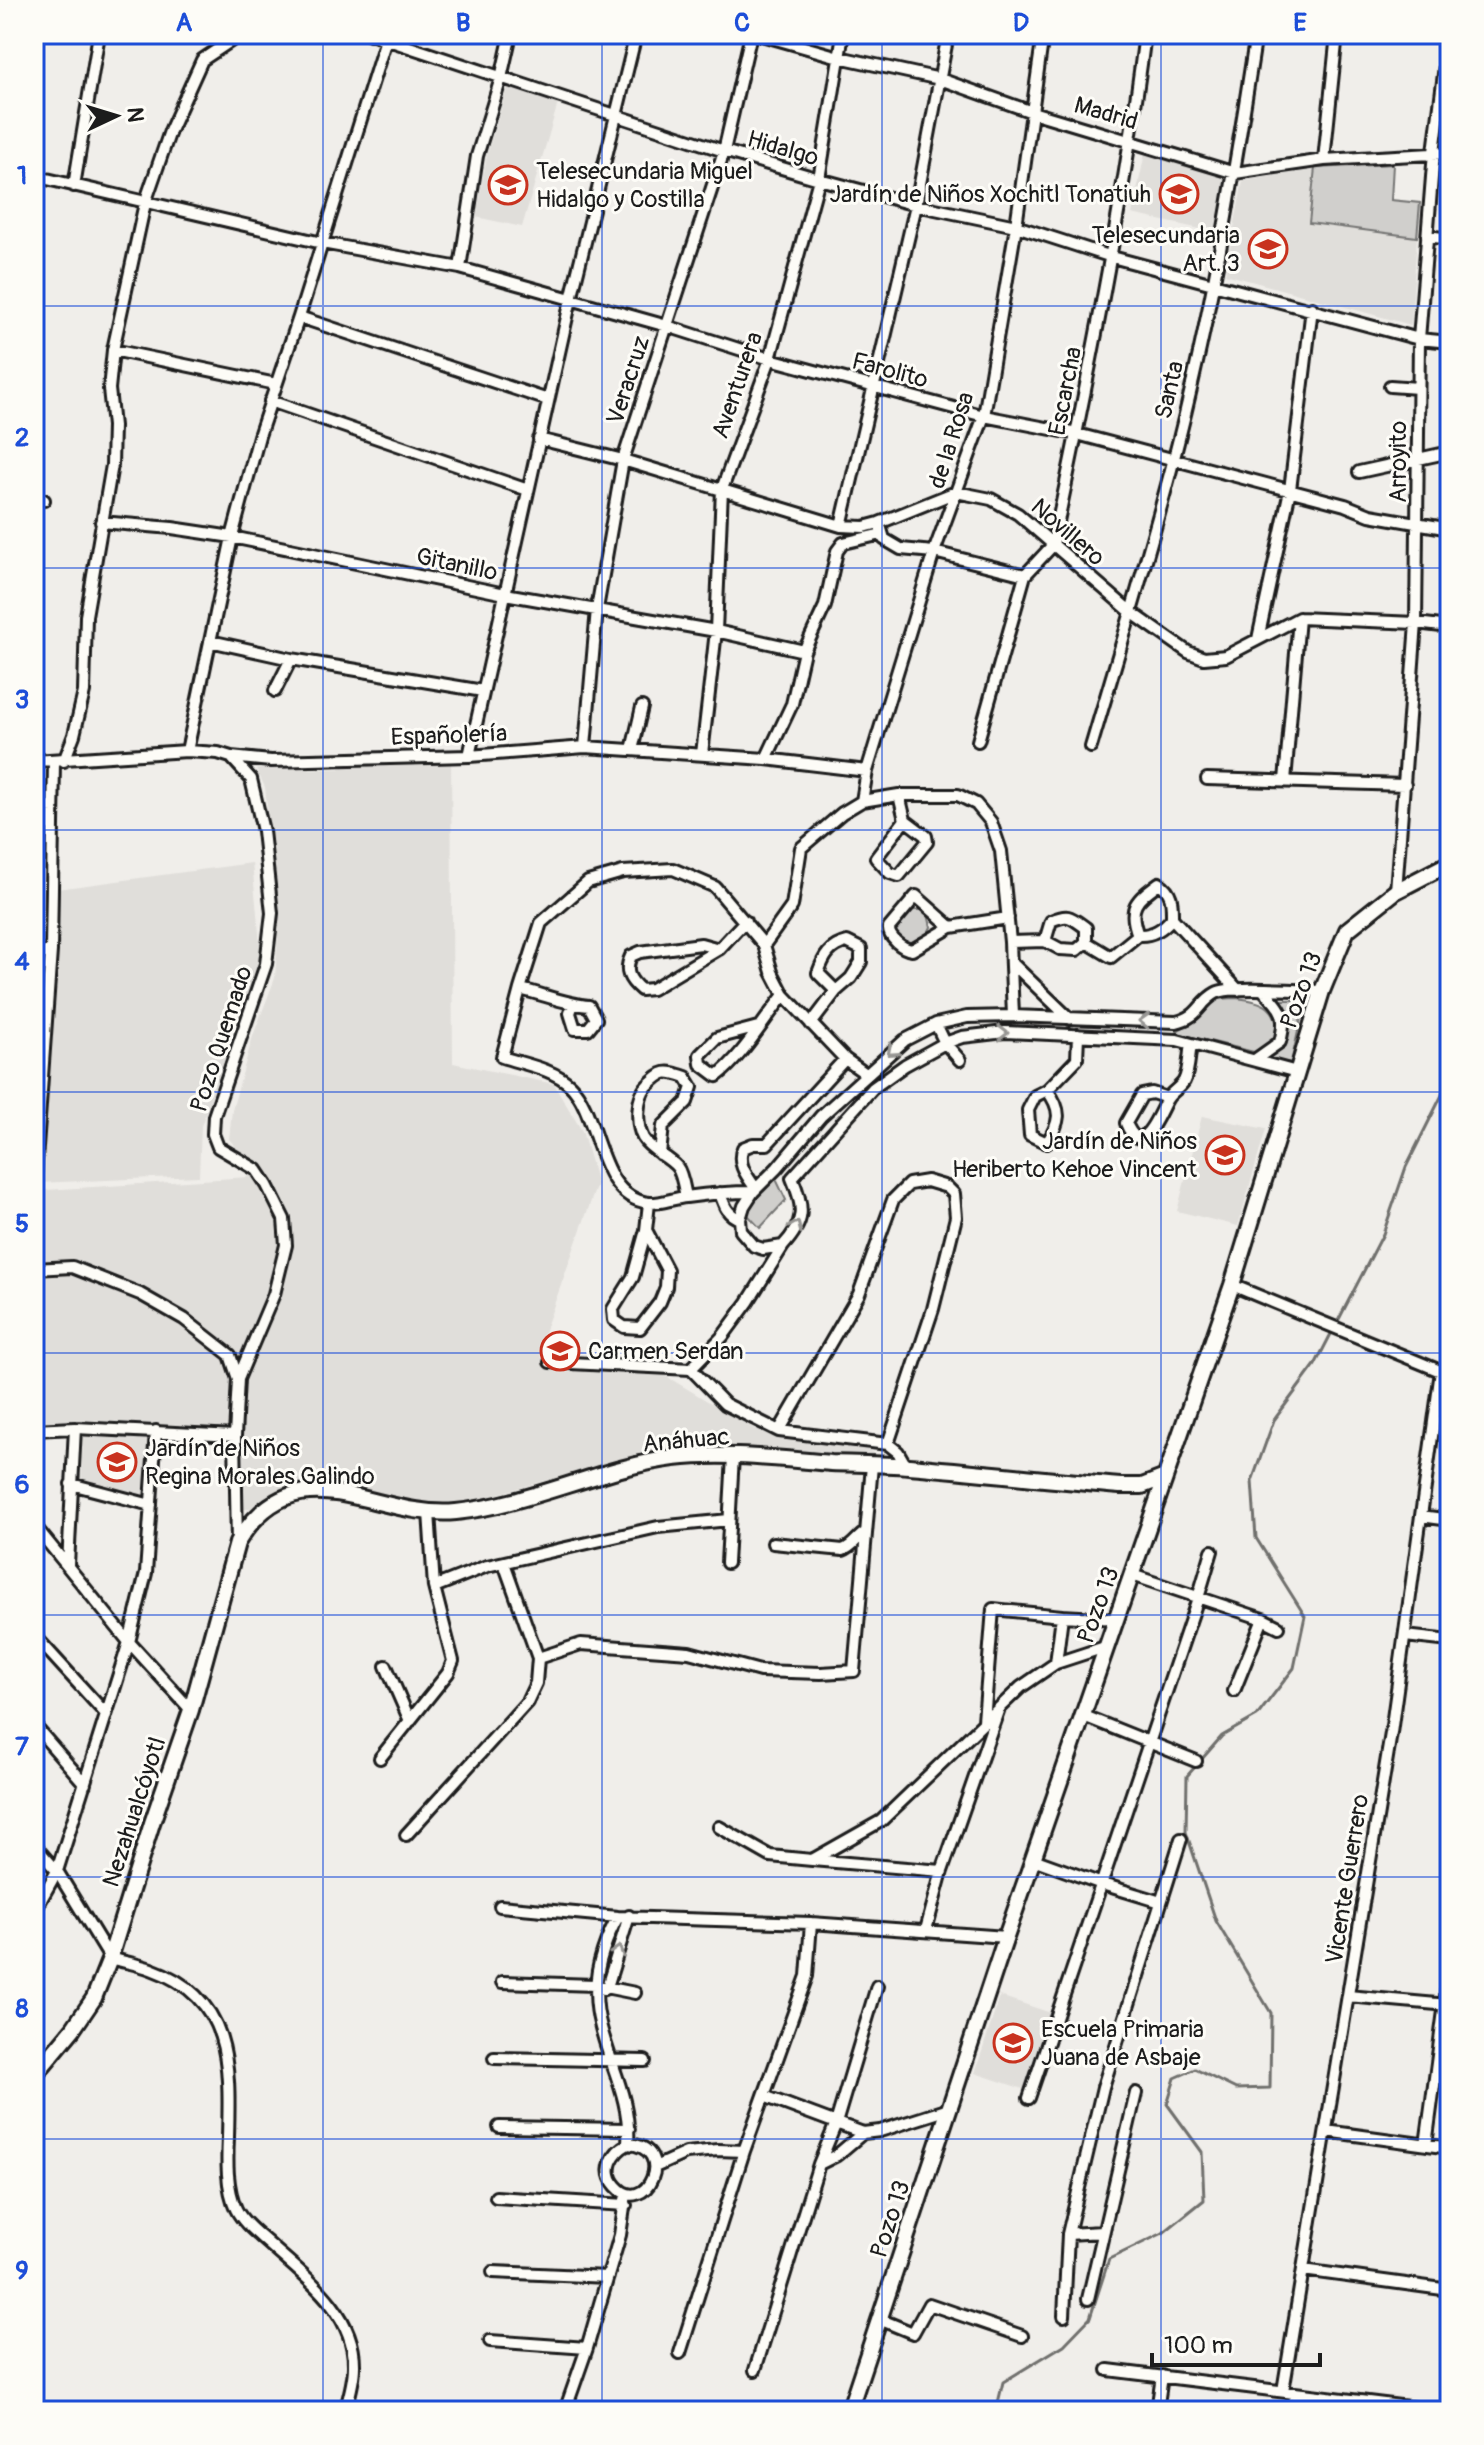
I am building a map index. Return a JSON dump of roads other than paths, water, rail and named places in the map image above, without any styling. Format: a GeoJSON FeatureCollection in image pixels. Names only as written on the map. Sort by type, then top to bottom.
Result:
{"type":"FeatureCollection","features":[{"type":"Feature","properties":{"kind":"main road","name":"Pozo 13"},"geometry":{"type":"LineString","coordinates":[[849,2411],[1006,1937],[1232,1285],[1322,991],[1347,930],[1396,891],[1450,863]]}},
{"type":"Feature","properties":{"kind":"main road","name":"Anáhuac"},"geometry":{"type":"LineString","coordinates":[[237,1543],[261,1512],[280,1498],[305,1493],[334,1491],[429,1512],[456,1512],[641,1465],[710,1455],[906,1466],[1120,1486],[1142,1486],[1165,1477]]}},
{"type":"Feature","properties":{"kind":"main road","name":"Nezahualcóyotl"},"geometry":{"type":"LineString","coordinates":[[34,2076],[94,1998],[110,1958],[191,1710],[237,1543]]}},
{"type":"Feature","properties":{"kind":"street"},"geometry":{"type":"LineString","coordinates":[[74,186],[99,34]]}},
{"type":"Feature","properties":{"kind":"street"},"geometry":{"type":"LineString","coordinates":[[34,1189],[51,951],[53,807],[59,761],[74,735],[84,692],[86,616],[112,465],[113,426],[109,389],[113,350],[145,203],[170,131],[202,60],[241,34]]}},
{"type":"Feature","properties":{"kind":"street","name":"Hidalgo"},"geometry":{"type":"LineString","coordinates":[[370,34],[724,151],[819,179],[916,205],[1016,226],[1112,257],[1215,282],[1419,339],[1450,342]]}},
{"type":"Feature","properties":{"kind":"street"},"geometry":{"type":"LineString","coordinates":[[460,268],[477,156],[511,34]]}},
{"type":"Feature","properties":{"kind":"street"},"geometry":{"type":"LineString","coordinates":[[469,756],[571,299],[636,34]]}},
{"type":"Feature","properties":{"kind":"street","name":"Veracruz"},"geometry":{"type":"LineString","coordinates":[[585,747],[597,609],[623,460],[724,151],[751,34]]}},
{"type":"Feature","properties":{"kind":"street","name":"Madrid"},"geometry":{"type":"LineString","coordinates":[[758,34],[839,57],[940,79],[1032,112],[1235,173],[1324,160],[1450,153]]}},
{"type":"Feature","properties":{"kind":"street","name":"Aventurera"},"geometry":{"type":"LineString","coordinates":[[702,754],[716,631],[722,489],[770,359],[819,179],[843,34]]}},
{"type":"Feature","properties":{"kind":"street"},"geometry":{"type":"LineString","coordinates":[[841,526],[916,205],[948,34]]}},
{"type":"Feature","properties":{"kind":"street","name":"de la Rosa"},"geometry":{"type":"LineString","coordinates":[[862,801],[867,771],[934,552],[984,416],[1016,226],[1043,34]]}},
{"type":"Feature","properties":{"kind":"street","name":"Escarcha"},"geometry":{"type":"LineString","coordinates":[[1053,545],[1112,257],[1145,34]]}},
{"type":"Feature","properties":{"kind":"street","name":"Santa"},"geometry":{"type":"LineString","coordinates":[[1091,747],[1174,460],[1215,282],[1256,34]]}},
{"type":"Feature","properties":{"kind":"street"},"geometry":{"type":"LineString","coordinates":[[1324,160],[1337,34]]}},
{"type":"Feature","properties":{"kind":"street","name":"Arroyito"},"geometry":{"type":"LineString","coordinates":[[1396,891],[1416,623],[1419,339],[1434,152],[1449,34]]}},
{"type":"Feature","properties":{"kind":"street"},"geometry":{"type":"LineString","coordinates":[[187,751],[232,537],[270,401],[386,37]]}},
{"type":"Feature","properties":{"kind":"street","name":"Farolito"},"geometry":{"type":"LineString","coordinates":[[34,176],[322,243],[460,268],[667,326],[770,359],[984,416],[1077,434],[1345,505],[1370,515],[1450,529]]}},
{"type":"Feature","properties":{"kind":"street"},"geometry":{"type":"LineString","coordinates":[[1427,236],[1450,239]]}},
{"type":"Feature","properties":{"kind":"street"},"geometry":{"type":"LineString","coordinates":[[1258,639],[1290,490],[1312,308]]}},
{"type":"Feature","properties":{"kind":"street"},"geometry":{"type":"LineString","coordinates":[[299,317],[548,400]]}},
{"type":"Feature","properties":{"kind":"street"},"geometry":{"type":"LineString","coordinates":[[113,350],[276,384]]}},
{"type":"Feature","properties":{"kind":"street"},"geometry":{"type":"LineString","coordinates":[[1390,386],[1418,388]]}},
{"type":"Feature","properties":{"kind":"street"},"geometry":{"type":"LineString","coordinates":[[270,401],[528,490]]}},
{"type":"Feature","properties":{"kind":"street"},"geometry":{"type":"LineString","coordinates":[[539,439],[623,460],[841,526],[881,528]]}},
{"type":"Feature","properties":{"kind":"street"},"geometry":{"type":"LineString","coordinates":[[1359,472],[1450,452]]}},
{"type":"Feature","properties":{"kind":"street"},"geometry":{"type":"LineString","coordinates":[[766,759],[792,704],[804,651],[825,606],[837,551],[843,543],[956,492]]}},
{"type":"Feature","properties":{"kind":"street","name":"Novillero"},"geometry":{"type":"LineString","coordinates":[[956,492],[991,499],[1018,514],[1131,612],[1188,652],[1204,658],[1226,656],[1299,618],[1450,627]]}},
{"type":"Feature","properties":{"kind":"street","name":"Gitanillo"},"geometry":{"type":"LineString","coordinates":[[101,522],[232,537],[505,594],[716,631],[804,651]]}},
{"type":"Feature","properties":{"kind":"street"},"geometry":{"type":"LineString","coordinates":[[881,528],[884,539],[901,549],[934,552],[1025,575]]}},
{"type":"Feature","properties":{"kind":"street"},"geometry":{"type":"LineString","coordinates":[[978,741],[1025,575],[1053,545]]}},
{"type":"Feature","properties":{"kind":"street"},"geometry":{"type":"LineString","coordinates":[[1285,781],[1299,618]]}},
{"type":"Feature","properties":{"kind":"street"},"geometry":{"type":"LineString","coordinates":[[210,641],[291,659],[483,691]]}},
{"type":"Feature","properties":{"kind":"street"},"geometry":{"type":"LineString","coordinates":[[275,691],[291,659]]}},
{"type":"Feature","properties":{"kind":"street"},"geometry":{"type":"LineString","coordinates":[[632,750],[642,707]]}},
{"type":"Feature","properties":{"kind":"street","name":"Españolería"},"geometry":{"type":"LineString","coordinates":[[34,761],[187,751],[271,761],[469,756],[585,747],[766,759],[867,771]]}},
{"type":"Feature","properties":{"kind":"street","name":"Pozo Quemado"},"geometry":{"type":"LineString","coordinates":[[231,757],[251,779],[263,831],[272,913],[266,964],[214,1116],[213,1134],[218,1147],[257,1170],[267,1185],[284,1219],[286,1245],[274,1294],[238,1379],[235,1436],[237,1543]]}},
{"type":"Feature","properties":{"kind":"street"},"geometry":{"type":"LineString","coordinates":[[1207,779],[1405,785]]}},
{"type":"Feature","properties":{"kind":"street"},"geometry":{"type":"LineString","coordinates":[[899,795],[905,820],[926,836],[927,842],[899,876],[890,873],[876,858],[905,820]]}},
{"type":"Feature","properties":{"kind":"street"},"geometry":{"type":"LineString","coordinates":[[764,945],[792,906],[801,848],[842,813],[862,801],[899,795],[958,795],[976,804],[991,822],[1001,851],[1013,1016]]}},
{"type":"Feature","properties":{"kind":"street"},"geometry":{"type":"LineString","coordinates":[[34,806],[53,807]]}},
{"type":"Feature","properties":{"kind":"street"},"geometry":{"type":"LineString","coordinates":[[755,1190],[649,1203],[625,1193],[615,1182],[580,1096],[568,1082],[502,1057],[541,923],[588,882],[623,872],[673,869],[715,887],[764,945],[772,972],[784,995],[845,1059],[866,1074]]}},
{"type":"Feature","properties":{"kind":"street"},"geometry":{"type":"LineString","coordinates":[[1086,942],[1111,957],[1138,935],[1147,936],[1162,929],[1172,918],[1172,900],[1167,888],[1159,883],[1133,906],[1131,918],[1138,935]]}},
{"type":"Feature","properties":{"kind":"street"},"geometry":{"type":"LineString","coordinates":[[951,927],[916,896],[888,931],[907,950],[912,950],[951,927],[1008,918]]}},
{"type":"Feature","properties":{"kind":"street"},"geometry":{"type":"LineString","coordinates":[[1010,942],[1045,941],[1060,949],[1077,950],[1086,942],[1086,928],[1064,915],[1051,921],[1045,941]]}},
{"type":"Feature","properties":{"kind":"street"},"geometry":{"type":"LineString","coordinates":[[1172,918],[1238,990]]}},
{"type":"Feature","properties":{"kind":"street"},"geometry":{"type":"LineString","coordinates":[[719,949],[701,944],[640,952],[631,956],[626,966],[630,981],[641,990],[652,989],[719,949],[745,921]]}},
{"type":"Feature","properties":{"kind":"street"},"geometry":{"type":"LineString","coordinates":[[811,1024],[861,962],[861,949],[847,942],[835,945],[824,957],[818,973],[836,991]]}},
{"type":"Feature","properties":{"kind":"street"},"geometry":{"type":"LineString","coordinates":[[34,954],[51,951]]}},
{"type":"Feature","properties":{"kind":"street"},"geometry":{"type":"LineString","coordinates":[[1011,962],[1070,1019]]}},
{"type":"Feature","properties":{"kind":"street"},"geometry":{"type":"LineString","coordinates":[[520,989],[573,1004]]}},
{"type":"Feature","properties":{"kind":"street"},"geometry":{"type":"LineString","coordinates":[[783,1246],[763,1249],[754,1246],[741,1231],[740,1219],[744,1206],[755,1190],[821,1116],[866,1074],[905,1040],[936,1024],[967,1017],[1013,1016],[1176,1022],[1189,1020],[1216,993],[1238,990],[1322,991]]}},
{"type":"Feature","properties":{"kind":"street"},"geometry":{"type":"LineString","coordinates":[[1256,1059],[1280,1042],[1284,1025],[1280,1007],[1263,990]]}},
{"type":"Feature","properties":{"kind":"street"},"geometry":{"type":"LineString","coordinates":[[758,1027],[717,1038],[700,1055],[701,1064],[717,1076],[732,1064],[784,995]]}},
{"type":"Feature","properties":{"kind":"street"},"geometry":{"type":"LineString","coordinates":[[1176,1022],[1177,1040]]}},
{"type":"Feature","properties":{"kind":"street"},"geometry":{"type":"LineString","coordinates":[[936,1024],[945,1043],[960,1060]]}},
{"type":"Feature","properties":{"kind":"street"},"geometry":{"type":"LineString","coordinates":[[792,1178],[873,1088],[905,1065],[945,1043],[986,1033],[1177,1040],[1297,1072]]}},
{"type":"Feature","properties":{"kind":"street"},"geometry":{"type":"LineString","coordinates":[[1047,1090],[1057,1104],[1058,1126],[1047,1143],[1030,1135],[1028,1110],[1035,1096],[1047,1090],[1077,1059],[1078,1035]]}},
{"type":"Feature","properties":{"kind":"street"},"geometry":{"type":"LineString","coordinates":[[1167,1098],[1147,1092],[1142,1095],[1126,1123],[1129,1130],[1138,1136],[1152,1131],[1167,1098],[1185,1080],[1191,1044]]}},
{"type":"Feature","properties":{"kind":"street"},"geometry":{"type":"LineString","coordinates":[[755,1190],[744,1171],[740,1156],[743,1148],[767,1144],[845,1059]]}},
{"type":"Feature","properties":{"kind":"street"},"geometry":{"type":"LineString","coordinates":[[660,1154],[663,1126],[687,1102],[692,1087],[686,1077],[668,1071],[641,1091],[638,1106],[643,1138],[660,1154],[678,1168],[686,1197]]}},
{"type":"Feature","properties":{"kind":"street"},"geometry":{"type":"LineString","coordinates":[[691,1369],[723,1336],[799,1227],[800,1196],[792,1178],[777,1168]]}},
{"type":"Feature","properties":{"kind":"street"},"geometry":{"type":"LineString","coordinates":[[779,1431],[859,1294],[893,1200],[909,1184],[927,1181],[947,1187],[954,1194],[956,1217],[933,1309],[888,1444]]}},
{"type":"Feature","properties":{"kind":"street"},"geometry":{"type":"LineString","coordinates":[[720,1193],[725,1207],[733,1217],[740,1219]]}},
{"type":"Feature","properties":{"kind":"street"},"geometry":{"type":"LineString","coordinates":[[646,1230],[667,1270],[666,1287],[660,1302],[640,1328],[624,1327],[614,1320],[613,1309],[633,1277],[646,1230],[649,1203]]}},
{"type":"Feature","properties":{"kind":"street"},"geometry":{"type":"LineString","coordinates":[[34,1269],[72,1267],[140,1294],[184,1319],[230,1355],[238,1379]]}},
{"type":"Feature","properties":{"kind":"street"},"geometry":{"type":"LineString","coordinates":[[1232,1285],[1446,1373]]}},
{"type":"Feature","properties":{"kind":"street"},"geometry":{"type":"LineString","coordinates":[[550,1362],[691,1369],[725,1404],[779,1431],[888,1444],[898,1452],[906,1466]]}},
{"type":"Feature","properties":{"kind":"street","name":"Vicente Guerrero"},"geometry":{"type":"LineString","coordinates":[[1296,2411],[1288,2392],[1303,2270],[1446,1373]]}},
{"type":"Feature","properties":{"kind":"street"},"geometry":{"type":"LineString","coordinates":[[34,1430],[75,1428],[235,1436]]}},
{"type":"Feature","properties":{"kind":"street"},"geometry":{"type":"LineString","coordinates":[[68,1565],[75,1428]]}},
{"type":"Feature","properties":{"kind":"street"},"geometry":{"type":"LineString","coordinates":[[34,1912],[57,1871],[129,1642],[146,1573],[156,1431]]}},
{"type":"Feature","properties":{"kind":"street"},"geometry":{"type":"LineString","coordinates":[[727,1563],[733,1456]]}},
{"type":"Feature","properties":{"kind":"street"},"geometry":{"type":"LineString","coordinates":[[538,1658],[581,1644],[689,1652],[760,1671],[854,1671],[872,1465]]}},
{"type":"Feature","properties":{"kind":"street"},"geometry":{"type":"LineString","coordinates":[[71,1484],[151,1505]]}},
{"type":"Feature","properties":{"kind":"street"},"geometry":{"type":"LineString","coordinates":[[380,1758],[448,1673],[453,1661],[434,1587],[429,1512]]}},
{"type":"Feature","properties":{"kind":"street"},"geometry":{"type":"LineString","coordinates":[[1421,1516],[1450,1520]]}},
{"type":"Feature","properties":{"kind":"street"},"geometry":{"type":"LineString","coordinates":[[434,1587],[469,1572],[658,1527],[729,1520]]}},
{"type":"Feature","properties":{"kind":"street"},"geometry":{"type":"LineString","coordinates":[[34,1525],[129,1642],[191,1710]]}},
{"type":"Feature","properties":{"kind":"street"},"geometry":{"type":"LineString","coordinates":[[773,1543],[843,1550],[852,1547],[866,1532]]}},
{"type":"Feature","properties":{"kind":"street"},"geometry":{"type":"LineString","coordinates":[[1029,2098],[1212,1551]]}},
{"type":"Feature","properties":{"kind":"street"},"geometry":{"type":"LineString","coordinates":[[406,1835],[527,1702],[536,1683],[538,1658],[504,1563]]}},
{"type":"Feature","properties":{"kind":"street"},"geometry":{"type":"LineString","coordinates":[[1132,1575],[1279,1627]]}},
{"type":"Feature","properties":{"kind":"street"},"geometry":{"type":"LineString","coordinates":[[984,1721],[993,1609],[1116,1619]]}},
{"type":"Feature","properties":{"kind":"street"},"geometry":{"type":"LineString","coordinates":[[1056,1663],[1062,1616]]}},
{"type":"Feature","properties":{"kind":"street"},"geometry":{"type":"LineString","coordinates":[[1234,1691],[1263,1619]]}},
{"type":"Feature","properties":{"kind":"street"},"geometry":{"type":"LineString","coordinates":[[34,1635],[106,1714]]}},
{"type":"Feature","properties":{"kind":"street"},"geometry":{"type":"LineString","coordinates":[[1405,1636],[1450,1641]]}},
{"type":"Feature","properties":{"kind":"street"},"geometry":{"type":"LineString","coordinates":[[812,1860],[881,1821],[1000,1705],[1056,1663],[1105,1647]]}},
{"type":"Feature","properties":{"kind":"street"},"geometry":{"type":"LineString","coordinates":[[386,1666],[410,1721]]}},
{"type":"Feature","properties":{"kind":"street"},"geometry":{"type":"LineString","coordinates":[[926,1930],[942,1871],[1000,1705]]}},
{"type":"Feature","properties":{"kind":"street"},"geometry":{"type":"LineString","coordinates":[[1084,1716],[1196,1761]]}},
{"type":"Feature","properties":{"kind":"street"},"geometry":{"type":"LineString","coordinates":[[34,1725],[85,1784]]}},
{"type":"Feature","properties":{"kind":"street"},"geometry":{"type":"LineString","coordinates":[[719,1827],[770,1856],[942,1871]]}},
{"type":"Feature","properties":{"kind":"street"},"geometry":{"type":"LineString","coordinates":[[1064,2316],[1068,2234],[1103,2087],[1181,1839]]}},
{"type":"Feature","properties":{"kind":"street"},"geometry":{"type":"LineString","coordinates":[[34,1845],[57,1871],[110,1958],[152,1970],[178,1983],[198,1997],[216,2021],[229,2077],[227,2169],[236,2209],[250,2227],[331,2303],[347,2330],[354,2368],[346,2408]]}},
{"type":"Feature","properties":{"kind":"street"},"geometry":{"type":"LineString","coordinates":[[1033,1859],[1161,1902]]}},
{"type":"Feature","properties":{"kind":"street"},"geometry":{"type":"LineString","coordinates":[[500,1906],[1006,1937]]}},
{"type":"Feature","properties":{"kind":"street"},"geometry":{"type":"LineString","coordinates":[[624,1916],[599,1989],[599,2025],[626,2103],[628,2144]]}},
{"type":"Feature","properties":{"kind":"street"},"geometry":{"type":"LineString","coordinates":[[680,2353],[744,2151],[807,1976],[811,1923]]}},
{"type":"Feature","properties":{"kind":"street"},"geometry":{"type":"LineString","coordinates":[[1426,2145],[1450,1966]]}},
{"type":"Feature","properties":{"kind":"street"},"geometry":{"type":"LineString","coordinates":[[502,1982],[635,1993]]}},
{"type":"Feature","properties":{"kind":"street"},"geometry":{"type":"LineString","coordinates":[[755,2370],[819,2164],[836,2123],[877,1986]]}},
{"type":"Feature","properties":{"kind":"street"},"geometry":{"type":"LineString","coordinates":[[1348,1996],[1447,2005]]}},
{"type":"Feature","properties":{"kind":"street"},"geometry":{"type":"LineString","coordinates":[[494,2058],[645,2061]]}},
{"type":"Feature","properties":{"kind":"street"},"geometry":{"type":"LineString","coordinates":[[1088,2299],[1136,2093]]}},
{"type":"Feature","properties":{"kind":"street"},"geometry":{"type":"LineString","coordinates":[[764,2096],[863,2133],[880,2131],[949,2109]]}},
{"type":"Feature","properties":{"kind":"street"},"geometry":{"type":"LineString","coordinates":[[499,2127],[629,2129]]}},
{"type":"Feature","properties":{"kind":"street"},"geometry":{"type":"LineString","coordinates":[[1326,2131],[1450,2148]]}},
{"type":"Feature","properties":{"kind":"street"},"geometry":{"type":"LineString","coordinates":[[819,2164],[837,2155],[863,2133]]}},
{"type":"Feature","properties":{"kind":"street"},"geometry":{"type":"LineString","coordinates":[[496,2197],[626,2200],[647,2188],[653,2179],[655,2167],[652,2157],[645,2149],[628,2144],[618,2149],[612,2158],[609,2169],[611,2179],[626,2200],[620,2235],[565,2411]]}},
{"type":"Feature","properties":{"kind":"street"},"geometry":{"type":"LineString","coordinates":[[655,2167],[686,2153],[744,2151]]}},
{"type":"Feature","properties":{"kind":"street"},"geometry":{"type":"LineString","coordinates":[[1068,2234],[1102,2232]]}},
{"type":"Feature","properties":{"kind":"street"},"geometry":{"type":"LineString","coordinates":[[1303,2270],[1450,2290]]}},
{"type":"Feature","properties":{"kind":"street"},"geometry":{"type":"LineString","coordinates":[[493,2272],[608,2277]]}},
{"type":"Feature","properties":{"kind":"street"},"geometry":{"type":"LineString","coordinates":[[879,2319],[913,2333],[929,2304],[1022,2336]]}},
{"type":"Feature","properties":{"kind":"street"},"geometry":{"type":"LineString","coordinates":[[490,2341],[587,2348]]}},
{"type":"Feature","properties":{"kind":"street"},"geometry":{"type":"LineString","coordinates":[[1108,2370],[1441,2411]]}},
{"type":"Feature","properties":{"kind":"street"},"geometry":{"type":"LineString","coordinates":[[1157,2411],[1162,2376]]}},
{"type":"Feature","properties":{"kind":"street"},"geometry":{"type":"LineString","coordinates":[[490,2408],[523,2411]]}},
{"type":"Feature","properties":{"kind":"waterway"},"geometry":{"type":"LineString","coordinates":[[1337,1323],[1383,1234],[1406,1167],[1442,1095],[1450,1065]]}},
{"type":"Feature","properties":{"kind":"waterway"},"geometry":{"type":"LineString","coordinates":[[996,2411],[1003,2382],[1064,2345],[1090,2318],[1109,2259],[1163,2233],[1204,2200],[1202,2152],[1167,2104],[1175,2078],[1195,2069],[1236,2089],[1270,2088],[1271,2013],[1216,1921],[1186,1832],[1187,1776],[1222,1736],[1257,1716],[1294,1668],[1305,1616],[1256,1538],[1252,1481],[1274,1420],[1315,1365],[1333,1330]]}},
{"type":"Feature","properties":{"kind":"place","name":"Telesecundaria Miguel Hidalgo y Costilla"},"geometry":{"type":"Point","coordinates":[508,185]}},
{"type":"Feature","properties":{"kind":"place","name":"Jardín de Niños Xochitl Tonatiuh"},"geometry":{"type":"Point","coordinates":[1179,194]}},
{"type":"Feature","properties":{"kind":"place","name":"Telesecundaria Art. 3"},"geometry":{"type":"Point","coordinates":[1268,249]}},
{"type":"Feature","properties":{"kind":"place","name":"Jardín de Niños Heriberto Kehoe Vincent"},"geometry":{"type":"Point","coordinates":[1225,1155]}},
{"type":"Feature","properties":{"kind":"place","name":"Carmen Serdan"},"geometry":{"type":"Point","coordinates":[560,1351]}},
{"type":"Feature","properties":{"kind":"place","name":"Jardín de Niños Regina Morales Galindo"},"geometry":{"type":"Point","coordinates":[117,1462]}},
{"type":"Feature","properties":{"kind":"place","name":"Escuela Primaria Juana de Asbaje"},"geometry":{"type":"Point","coordinates":[1013,2043]}}]}
